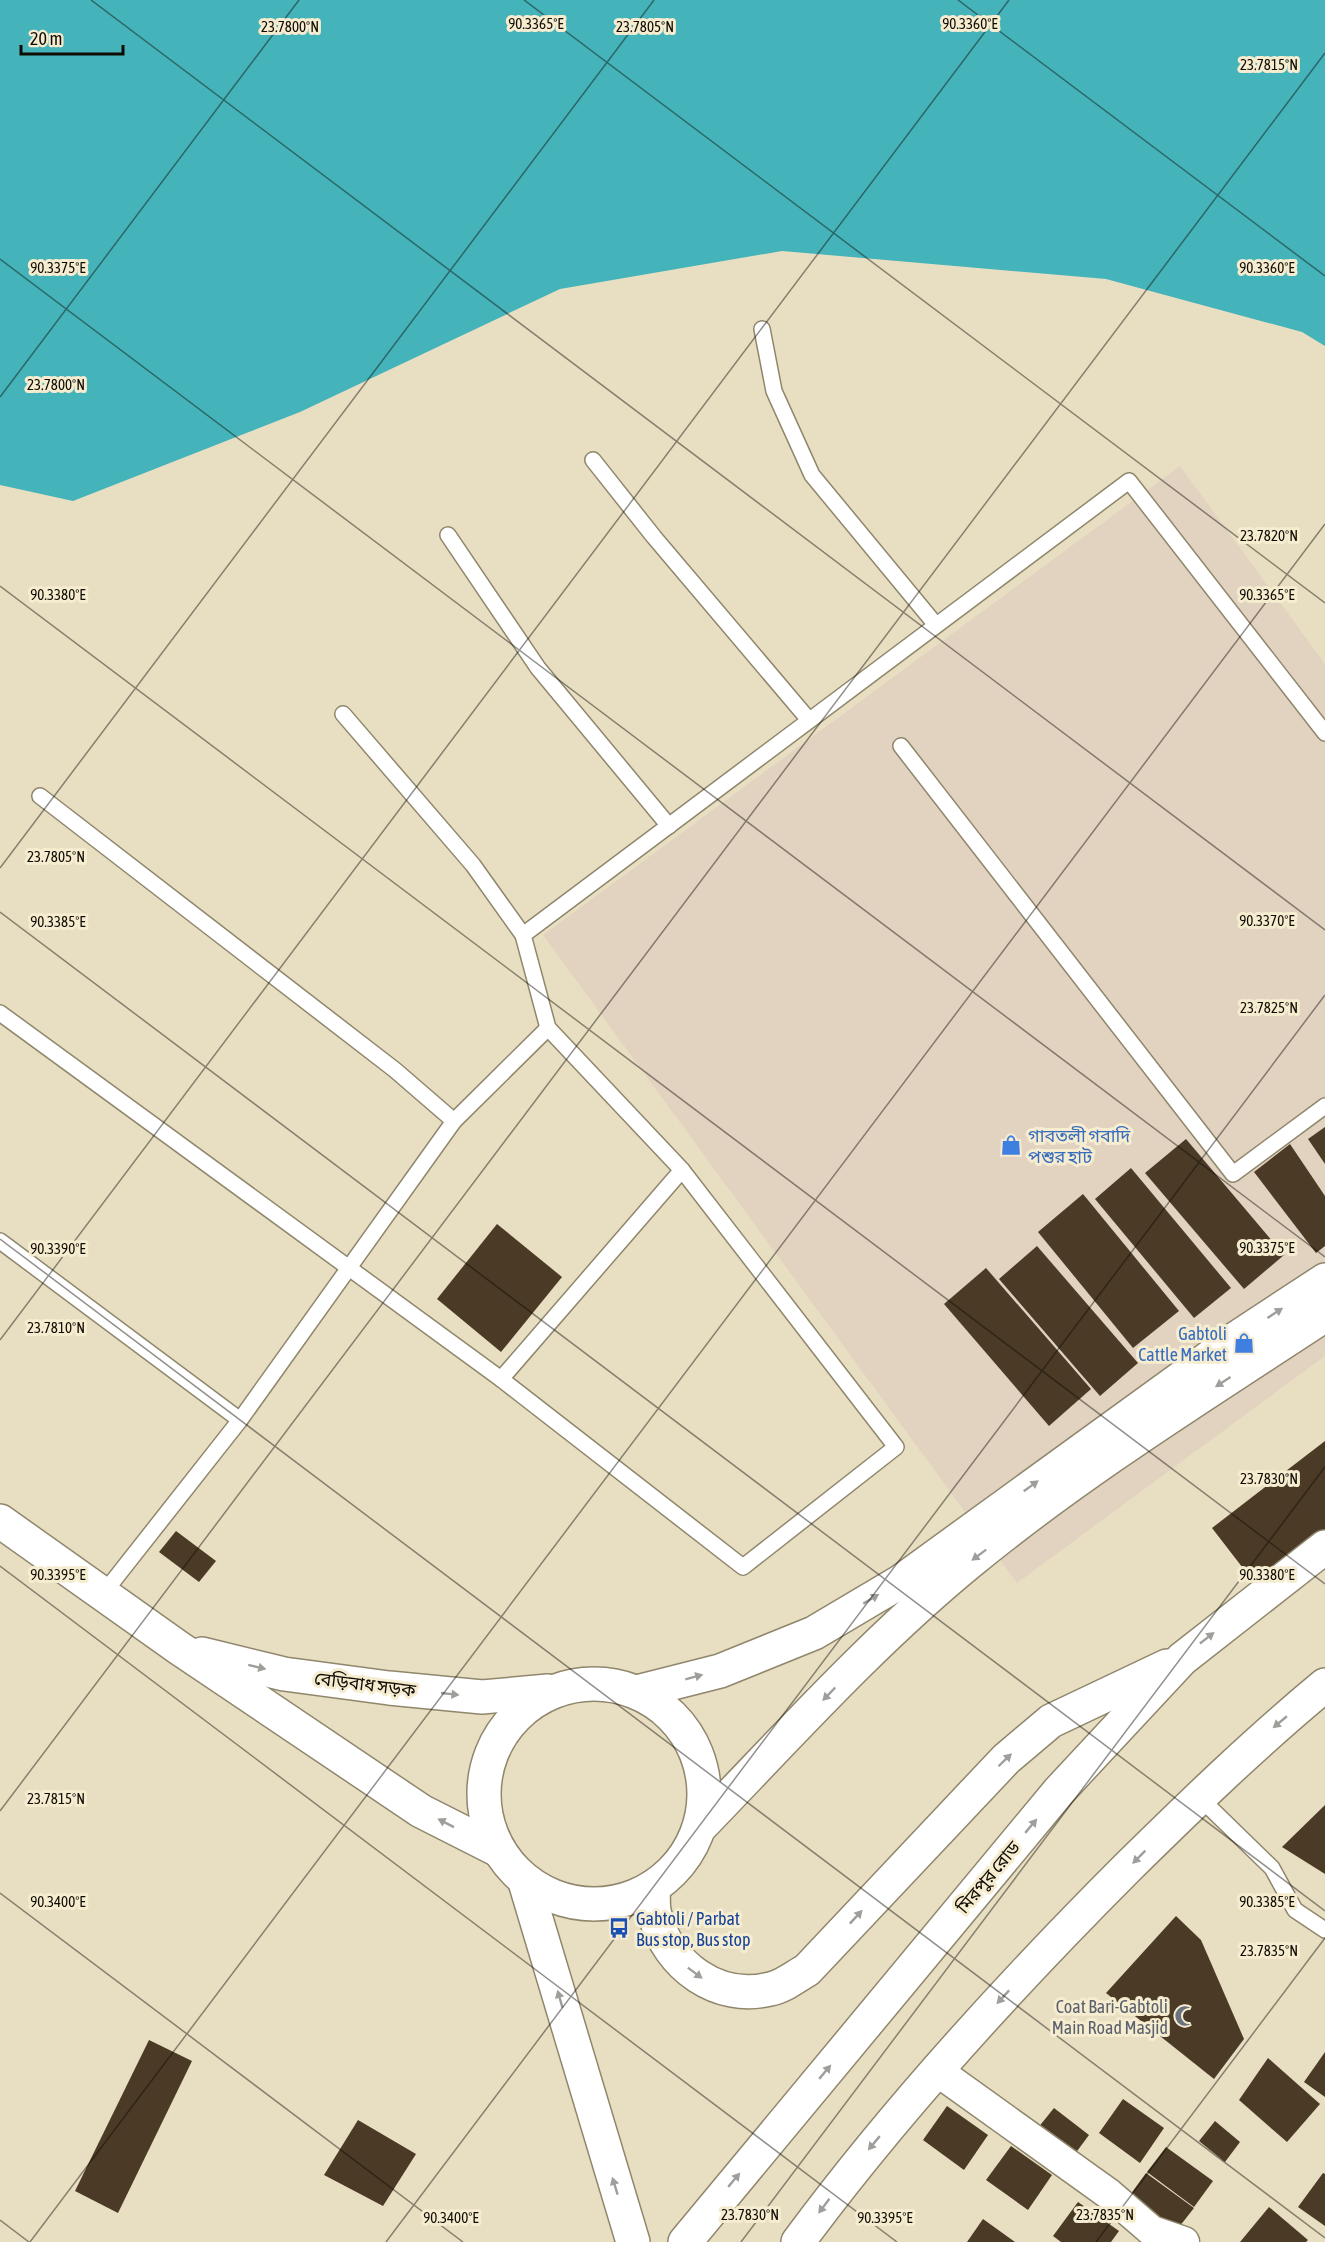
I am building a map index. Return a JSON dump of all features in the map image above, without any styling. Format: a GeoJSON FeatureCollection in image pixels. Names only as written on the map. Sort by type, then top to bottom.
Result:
{"type":"FeatureCollection","features":[{"type":"Feature","properties":{"kind":"highway"},"geometry":{"type":"LineString","coordinates":[[637,1692],[720,1671],[814,1633],[881,1593],[1235,1339],[1325,1280]]}},
{"type":"Feature","properties":{"kind":"highway"},"geometry":{"type":"LineString","coordinates":[[699,1828],[704,1796],[700,1763],[686,1734],[665,1709],[637,1692],[610,1684],[581,1684],[553,1691],[521,1711],[497,1741],[484,1776],[485,1815],[498,1850],[525,1882],[555,1898],[589,1905],[622,1900],[653,1887],[681,1861],[699,1828],[870,1653],[970,1561],[1109,1457],[1325,1315]]}},
{"type":"Feature","properties":{"kind":"highway","name":"বেড়িবাধ সড়ক"},"geometry":{"type":"LineString","coordinates":[[0,1521],[179,1648],[421,1811],[498,1850]]}},
{"type":"Feature","properties":{"kind":"highway","name":"মিরপুর রোড"},"geometry":{"type":"LineString","coordinates":[[685,2242],[1059,1791],[1182,1659],[1325,1547]]}},
{"type":"Feature","properties":{"kind":"highway","name":"বেড়িবাধ সড়ক"},"geometry":{"type":"LineString","coordinates":[[179,1648],[284,1674],[389,1688],[482,1697],[553,1691]]}},
{"type":"Feature","properties":{"kind":"highway"},"geometry":{"type":"LineString","coordinates":[[653,1887],[654,1913],[657,1922],[664,1940],[683,1965],[712,1986],[742,1993],[772,1989],[807,1970],[1006,1759],[1051,1721],[1182,1659]]}},
{"type":"Feature","properties":{"kind":"highway"},"geometry":{"type":"LineString","coordinates":[[798,2242],[851,2170],[936,2070],[1064,1931],[1272,1728],[1325,1685]]}},
{"type":"Feature","properties":{"kind":"highway"},"geometry":{"type":"LineString","coordinates":[[525,1882],[633,2242]]}},
{"type":"Feature","properties":{"kind":"street"},"geometry":{"type":"LineString","coordinates":[[936,2070],[1109,2194],[1152,2231],[1184,2242]]}},
{"type":"Feature","properties":{"kind":"lane"},"geometry":{"type":"LineString","coordinates":[[762,329],[774,391],[812,476],[936,625]]}},
{"type":"Feature","properties":{"kind":"lane"},"geometry":{"type":"LineString","coordinates":[[593,460],[654,537],[809,720]]}},
{"type":"Feature","properties":{"kind":"lane"},"geometry":{"type":"LineString","coordinates":[[523,935],[1129,480],[1325,733]]}},
{"type":"Feature","properties":{"kind":"lane"},"geometry":{"type":"LineString","coordinates":[[448,535],[538,668],[669,826]]}},
{"type":"Feature","properties":{"kind":"lane"},"geometry":{"type":"LineString","coordinates":[[0,1013],[501,1378],[743,1567],[896,1447],[682,1170],[548,1028],[523,935],[473,865],[343,714]]}},
{"type":"Feature","properties":{"kind":"lane"},"geometry":{"type":"LineString","coordinates":[[901,746],[1233,1174],[1325,1106]]}},
{"type":"Feature","properties":{"kind":"lane"},"geometry":{"type":"LineString","coordinates":[[40,796],[395,1070],[454,1121]]}},
{"type":"Feature","properties":{"kind":"lane"},"geometry":{"type":"LineString","coordinates":[[103,1594],[240,1420],[454,1121],[548,1028]]}},
{"type":"Feature","properties":{"kind":"lane"},"geometry":{"type":"LineString","coordinates":[[501,1378],[682,1170]]}},
{"type":"Feature","properties":{"kind":"lane"},"geometry":{"type":"LineString","coordinates":[[0,1240],[240,1420]]}},
{"type":"Feature","properties":{"kind":"lane"},"geometry":{"type":"LineString","coordinates":[[1199,1797],[1272,1868],[1295,1910],[1325,1930]]}},
{"type":"Feature","properties":{"kind":"shaded area","name":"গাবতলী গবাদি পশুর হাট"},"geometry":{"type":"Polygon","coordinates":[[[1180,466],[1325,664],[1325,1356],[1017,1583],[543,935],[1180,466]]]}},
{"type":"Feature","properties":{"kind":"water"},"geometry":{"type":"Polygon","coordinates":[[[0,0],[1325,0],[1325,346],[1302,332],[1106,279],[782,251],[560,289],[300,412],[73,501],[0,485],[0,0]]]}},
{"type":"Feature","properties":{"kind":"building"},"geometry":{"type":"Polygon","coordinates":[[[1325,1127],[1325,1164],[1308,1139],[1325,1127]]]}},
{"type":"Feature","properties":{"kind":"building"},"geometry":{"type":"Polygon","coordinates":[[[1186,1139],[1284,1255],[1244,1289],[1145,1173],[1186,1139]]]}},
{"type":"Feature","properties":{"kind":"building"},"geometry":{"type":"Polygon","coordinates":[[[1290,1144],[1325,1196],[1325,1246],[1316,1253],[1254,1172],[1290,1144]]]}},
{"type":"Feature","properties":{"kind":"building"},"geometry":{"type":"Polygon","coordinates":[[[1131,1168],[1231,1288],[1194,1318],[1095,1199],[1131,1168]]]}},
{"type":"Feature","properties":{"kind":"building"},"geometry":{"type":"Polygon","coordinates":[[[1083,1194],[1179,1311],[1133,1348],[1038,1232],[1083,1194]]]}},
{"type":"Feature","properties":{"kind":"building"},"geometry":{"type":"Polygon","coordinates":[[[497,1224],[562,1277],[501,1352],[437,1299],[497,1224]]]}},
{"type":"Feature","properties":{"kind":"building"},"geometry":{"type":"Polygon","coordinates":[[[1037,1246],[1138,1363],[1100,1396],[999,1279],[1037,1246]]]}},
{"type":"Feature","properties":{"kind":"building"},"geometry":{"type":"Polygon","coordinates":[[[986,1268],[1091,1389],[1049,1426],[944,1304],[986,1268]]]}},
{"type":"Feature","properties":{"kind":"building"},"geometry":{"type":"Polygon","coordinates":[[[1325,1441],[1325,1531],[1256,1585],[1212,1528],[1325,1441]]]}},
{"type":"Feature","properties":{"kind":"building"},"geometry":{"type":"Polygon","coordinates":[[[176,1531],[216,1561],[199,1582],[159,1552],[176,1531]]]}},
{"type":"Feature","properties":{"kind":"building"},"geometry":{"type":"Polygon","coordinates":[[[1325,1805],[1325,1874],[1282,1847],[1325,1805]]]}},
{"type":"Feature","properties":{"kind":"building","name":"Coat Bari-Gabtoli Main Road Masjid"},"geometry":{"type":"Polygon","coordinates":[[[1176,1916],[1201,1940],[1244,2039],[1214,2079],[1106,1993],[1176,1916]]]}},
{"type":"Feature","properties":{"kind":"building"},"geometry":{"type":"Polygon","coordinates":[[[149,2040],[192,2061],[118,2213],[75,2191],[149,2040]]]}},
{"type":"Feature","properties":{"kind":"building"},"geometry":{"type":"Polygon","coordinates":[[[1325,2052],[1325,2097],[1304,2082],[1325,2052]]]}},
{"type":"Feature","properties":{"kind":"building"},"geometry":{"type":"Polygon","coordinates":[[[1268,2058],[1320,2104],[1287,2142],[1239,2100],[1268,2058]]]}},
{"type":"Feature","properties":{"kind":"building"},"geometry":{"type":"Polygon","coordinates":[[[1123,2099],[1164,2128],[1140,2163],[1099,2133],[1123,2099]]]}},
{"type":"Feature","properties":{"kind":"building"},"geometry":{"type":"Polygon","coordinates":[[[947,2106],[988,2135],[964,2170],[923,2140],[947,2106]]]}},
{"type":"Feature","properties":{"kind":"building"},"geometry":{"type":"Polygon","coordinates":[[[1054,2108],[1089,2135],[1069,2162],[1033,2134],[1054,2108]]]}},
{"type":"Feature","properties":{"kind":"building"},"geometry":{"type":"Polygon","coordinates":[[[358,2120],[416,2154],[383,2206],[324,2175],[358,2120]]]}},
{"type":"Feature","properties":{"kind":"building"},"geometry":{"type":"Polygon","coordinates":[[[1215,2121],[1240,2142],[1225,2162],[1199,2141],[1215,2121]]]}},
{"type":"Feature","properties":{"kind":"building"},"geometry":{"type":"Polygon","coordinates":[[[1011,2146],[1052,2175],[1028,2210],[986,2180],[1011,2146]]]}},
{"type":"Feature","properties":{"kind":"building"},"geometry":{"type":"Polygon","coordinates":[[[1166,2147],[1213,2181],[1194,2207],[1147,2172],[1166,2147]]]}},
{"type":"Feature","properties":{"kind":"building"},"geometry":{"type":"Polygon","coordinates":[[[1146,2173],[1194,2208],[1172,2236],[1125,2202],[1146,2173]]]}},
{"type":"Feature","properties":{"kind":"building"},"geometry":{"type":"Polygon","coordinates":[[[1323,2173],[1325,2174],[1325,2226],[1298,2207],[1323,2173]]]}},
{"type":"Feature","properties":{"kind":"building"},"geometry":{"type":"Polygon","coordinates":[[[1078,2202],[1119,2231],[1111,2242],[1061,2242],[1053,2236],[1078,2202]]]}},
{"type":"Feature","properties":{"kind":"building"},"geometry":{"type":"Polygon","coordinates":[[[1269,2207],[1308,2240],[1306,2242],[1240,2242],[1269,2207]]]}},
{"type":"Feature","properties":{"kind":"building"},"geometry":{"type":"Polygon","coordinates":[[[983,2219],[1015,2242],[967,2242],[983,2219]]]}},
{"type":"Feature","properties":{"kind":"place","name":"গাবতলী গবাদি পশুর হাট"},"geometry":{"type":"Point","coordinates":[1011,1145]}},
{"type":"Feature","properties":{"kind":"place","name":"Gabtoli Cattle Market"},"geometry":{"type":"Point","coordinates":[1244,1343]}},
{"type":"Feature","properties":{"kind":"place","name":"Gabtoli / Parbat Bus stop, Bus stop"},"geometry":{"type":"Point","coordinates":[619,1928]}},
{"type":"Feature","properties":{"kind":"place","name":"Coat Bari-Gabtoli Main Road Masjid"},"geometry":{"type":"Point","coordinates":[1185,2016]}}]}
